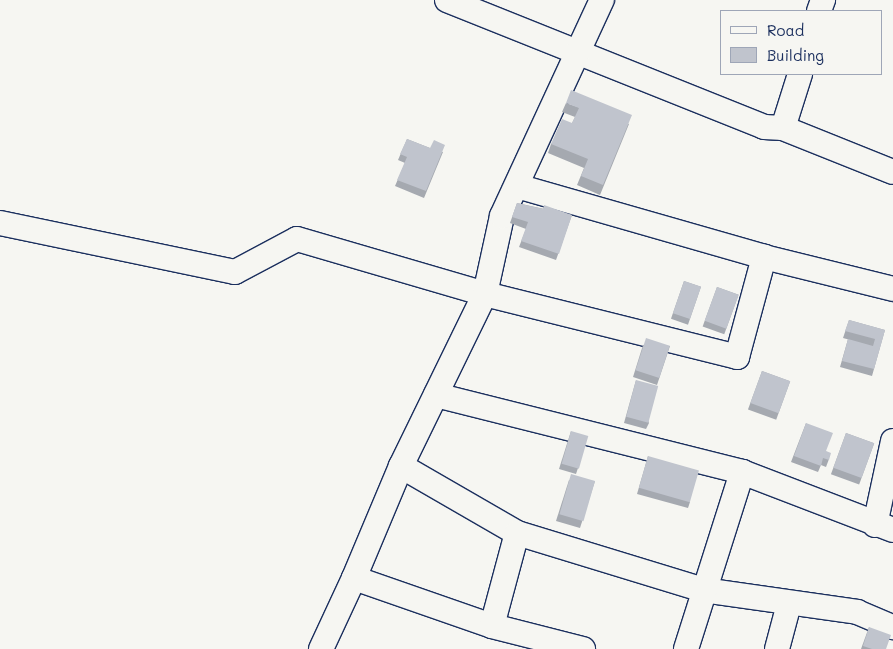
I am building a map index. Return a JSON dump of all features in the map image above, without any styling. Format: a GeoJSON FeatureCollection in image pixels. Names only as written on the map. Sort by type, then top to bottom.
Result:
{"type":"FeatureCollection","features":[{"type":"Feature","properties":{"kind":"street"},"geometry":{"type":"LineString","coordinates":[[447,0],[764,127],[783,128],[893,172]]}},
{"type":"Feature","properties":{"kind":"street"},"geometry":{"type":"LineString","coordinates":[[321,649],[354,578],[401,466],[485,294],[502,216],[602,0]]}},
{"type":"Feature","properties":{"kind":"street"},"geometry":{"type":"LineString","coordinates":[[783,128],[800,75]]}},
{"type":"Feature","properties":{"kind":"street"},"geometry":{"type":"LineString","coordinates":[[517,186],[764,257],[893,289]]}},
{"type":"Feature","properties":{"kind":"street"},"geometry":{"type":"LineString","coordinates":[[0,223],[235,272],[297,239],[485,294],[737,357],[764,257]]}},
{"type":"Feature","properties":{"kind":"street"},"geometry":{"type":"LineString","coordinates":[[436,395],[742,472],[884,528],[893,441]]}},
{"type":"Feature","properties":{"kind":"street"},"geometry":{"type":"LineString","coordinates":[[401,466],[518,533],[703,590],[789,604],[857,612],[893,627]]}},
{"type":"Feature","properties":{"kind":"street"},"geometry":{"type":"LineString","coordinates":[[686,649],[703,590],[742,472]]}},
{"type":"Feature","properties":{"kind":"street"},"geometry":{"type":"LineString","coordinates":[[492,626],[518,533]]}},
{"type":"Feature","properties":{"kind":"street"},"geometry":{"type":"LineString","coordinates":[[354,578],[492,626],[583,649]]}},
{"type":"Feature","properties":{"kind":"street"},"geometry":{"type":"LineString","coordinates":[[777,649],[789,604]]}},
{"type":"Feature","properties":{"kind":"building"},"geometry":{"type":"Polygon","coordinates":[[[571,90],[632,115],[603,185],[581,176],[588,159],[551,144],[562,119],[572,123],[579,108],[566,103],[571,90]]]}},
{"type":"Feature","properties":{"kind":"building"},"geometry":{"type":"Polygon","coordinates":[[[407,139],[430,148],[434,140],[445,145],[426,191],[397,180],[407,157],[400,154],[407,139]]]}},
{"type":"Feature","properties":{"kind":"building"},"geometry":{"type":"Polygon","coordinates":[[[517,203],[543,209],[544,205],[572,215],[559,254],[521,241],[528,222],[512,217],[517,203]]]}},
{"type":"Feature","properties":{"kind":"building"},"geometry":{"type":"Polygon","coordinates":[[[684,281],[701,287],[690,319],[673,313],[684,281]]]}},
{"type":"Feature","properties":{"kind":"building"},"geometry":{"type":"Polygon","coordinates":[[[717,287],[739,295],[726,329],[705,321],[717,287]]]}},
{"type":"Feature","properties":{"kind":"building"},"geometry":{"type":"Polygon","coordinates":[[[849,320],[885,330],[874,369],[842,361],[848,339],[873,346],[875,339],[845,331],[849,320]]]}},
{"type":"Feature","properties":{"kind":"building"},"geometry":{"type":"Polygon","coordinates":[[[646,338],[670,346],[659,378],[635,370],[646,338]]]}},
{"type":"Feature","properties":{"kind":"building"},"geometry":{"type":"Polygon","coordinates":[[[762,371],[790,381],[779,413],[750,403],[762,371]]]}},
{"type":"Feature","properties":{"kind":"building"},"geometry":{"type":"Polygon","coordinates":[[[636,380],[658,386],[648,423],[626,417],[636,380]]]}},
{"type":"Feature","properties":{"kind":"building"},"geometry":{"type":"Polygon","coordinates":[[[806,423],[833,433],[826,451],[831,453],[829,460],[823,458],[821,466],[794,456],[806,423]]]}},
{"type":"Feature","properties":{"kind":"building"},"geometry":{"type":"Polygon","coordinates":[[[571,431],[588,436],[579,469],[562,464],[571,431]]]}},
{"type":"Feature","properties":{"kind":"building"},"geometry":{"type":"Polygon","coordinates":[[[846,433],[874,443],[862,478],[833,468],[846,433]]]}},
{"type":"Feature","properties":{"kind":"building"},"geometry":{"type":"Polygon","coordinates":[[[648,456],[699,471],[690,502],[639,488],[648,456]]]}},
{"type":"Feature","properties":{"kind":"building"},"geometry":{"type":"Polygon","coordinates":[[[571,474],[595,481],[583,521],[559,514],[571,474]]]}},
{"type":"Feature","properties":{"kind":"building"},"geometry":{"type":"Polygon","coordinates":[[[869,627],[891,635],[886,649],[872,649],[863,646],[869,627]]]}}]}
